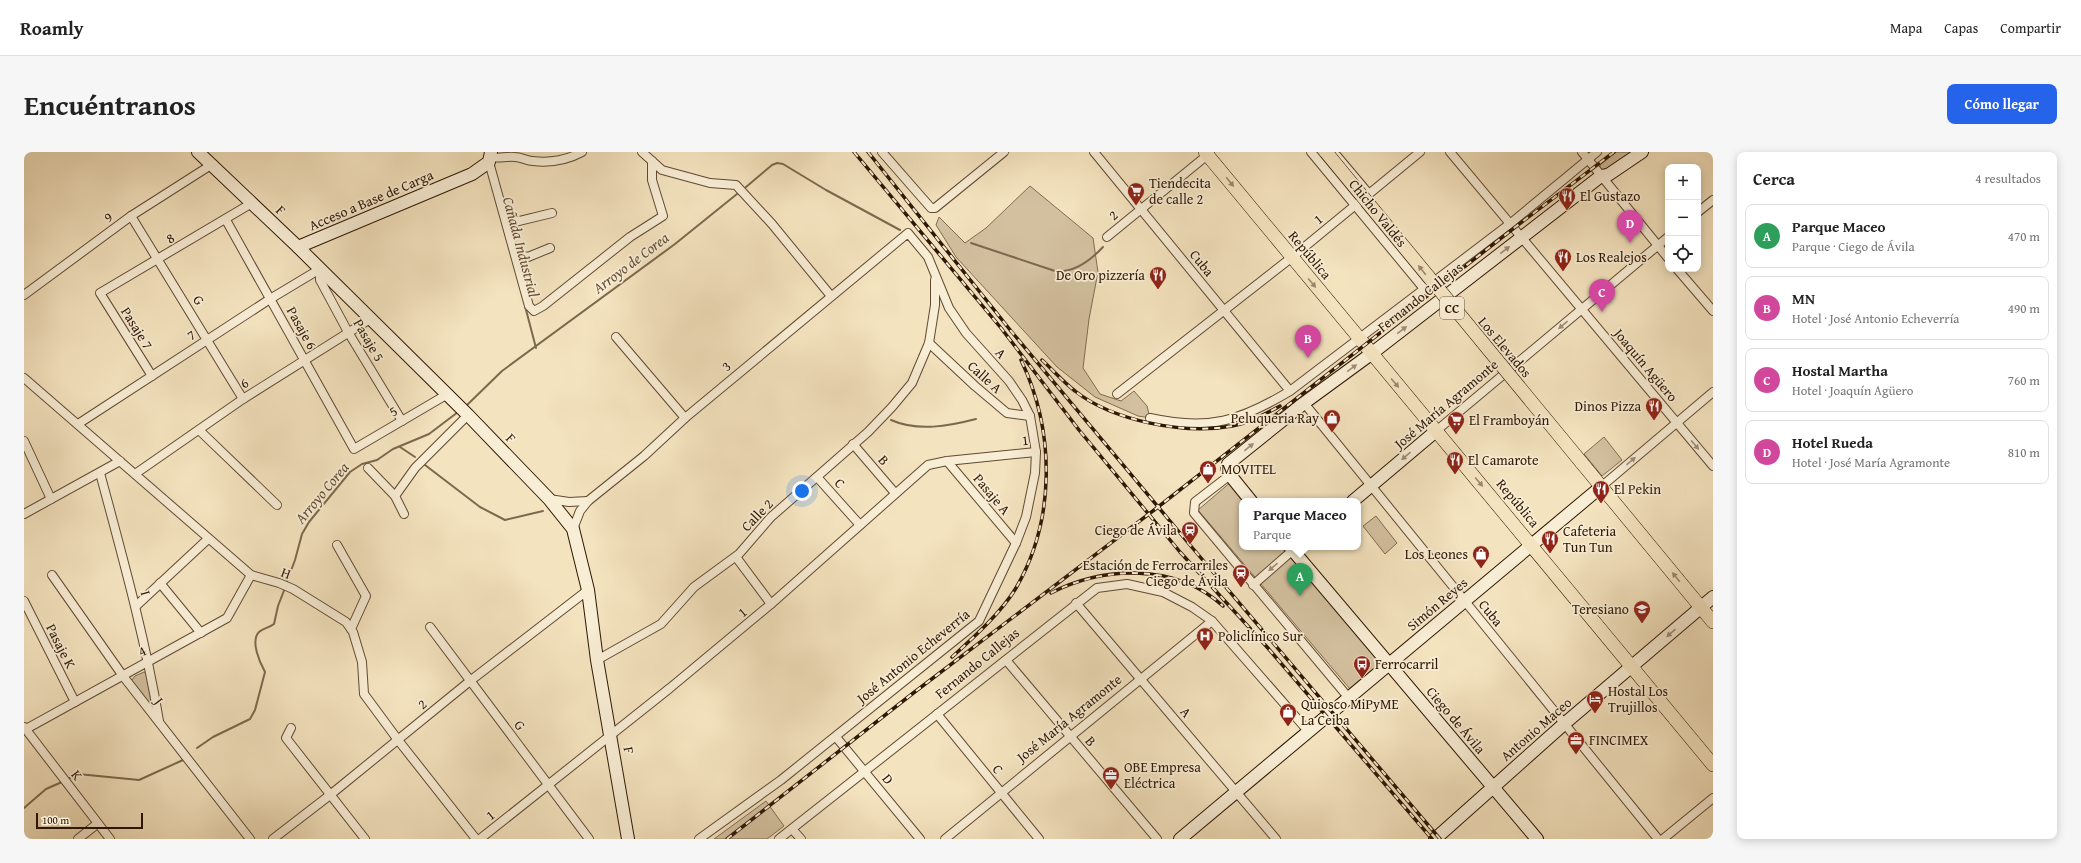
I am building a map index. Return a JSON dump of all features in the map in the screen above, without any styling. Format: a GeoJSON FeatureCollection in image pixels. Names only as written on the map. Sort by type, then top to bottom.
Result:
{"type":"FeatureCollection","features":[{"type":"Feature","properties":{"kind":"main road","name":"Los Elevados"},"geometry":{"type":"LineString","coordinates":[[1326,152],[1581,462],[1604,485]]}},
{"type":"Feature","properties":{"kind":"main road","name":"República"},"geometry":{"type":"LineString","coordinates":[[1208,153],[1291,258],[1713,765]]}},
{"type":"Feature","properties":{"kind":"main road","name":"CC"},"geometry":{"type":"LineString","coordinates":[[1604,485],[1713,622]]}},
{"type":"Feature","properties":{"kind":"street","name":"F"},"geometry":{"type":"LineString","coordinates":[[198,152],[298,247],[468,415],[549,499],[573,529],[588,590],[597,660],[612,737],[628,839]]}},
{"type":"Feature","properties":{"kind":"street"},"geometry":{"type":"LineString","coordinates":[[582,152],[568,159],[553,161],[533,161],[515,157],[499,159],[490,157],[529,306],[534,311],[543,306],[630,237],[662,216],[652,180],[652,161]]}},
{"type":"Feature","properties":{"kind":"street"},"geometry":{"type":"LineString","coordinates":[[642,152],[662,170],[710,183],[736,185],[772,224],[831,296]]}},
{"type":"Feature","properties":{"kind":"street"},"geometry":{"type":"LineString","coordinates":[[882,152],[931,208],[935,208],[1004,152]]}},
{"type":"Feature","properties":{"kind":"street","name":"Cuba"},"geometry":{"type":"LineString","coordinates":[[1094,152],[1290,391]]}},
{"type":"Feature","properties":{"kind":"street","name":"Chicho Valdés"},"geometry":{"type":"LineString","coordinates":[[1311,152],[1425,290]]}},
{"type":"Feature","properties":{"kind":"street","name":"Chicho Valdés"},"geometry":{"type":"LineString","coordinates":[[1334,152],[1369,194]]}},
{"type":"Feature","properties":{"kind":"street","name":"1"},"geometry":{"type":"LineString","coordinates":[[1117,394],[1291,258],[1420,152]]}},
{"type":"Feature","properties":{"kind":"street","name":"Joaquín Agüero"},"geometry":{"type":"LineString","coordinates":[[1450,152],[1713,466]]}},
{"type":"Feature","properties":{"kind":"street"},"geometry":{"type":"LineString","coordinates":[[1582,152],[1665,254]]}},
{"type":"Feature","properties":{"kind":"street"},"geometry":{"type":"LineString","coordinates":[[1150,418],[1181,423],[1217,422],[1253,412],[1290,391],[1425,290],[1511,223],[1597,152]]}},
{"type":"Feature","properties":{"kind":"street","name":"Fernando Callejas"},"geometry":{"type":"LineString","coordinates":[[1230,475],[1227,468],[1228,464],[1304,403],[1371,354],[1601,176],[1608,176],[1642,152]]}},
{"type":"Feature","properties":{"kind":"street","name":"2"},"geometry":{"type":"LineString","coordinates":[[1107,237],[1208,153]]}},
{"type":"Feature","properties":{"kind":"street","name":"Acceso a Base de Carga"},"geometry":{"type":"LineString","coordinates":[[298,247],[472,174],[490,157]]}},
{"type":"Feature","properties":{"kind":"street","name":"9"},"geometry":{"type":"LineString","coordinates":[[24,295],[131,216],[211,164]]}},
{"type":"Feature","properties":{"kind":"street"},"geometry":{"type":"LineString","coordinates":[[1701,210],[1713,200]]}},
{"type":"Feature","properties":{"kind":"street","name":"8"},"geometry":{"type":"LineString","coordinates":[[100,293],[159,260],[252,204]]}},
{"type":"Feature","properties":{"kind":"street"},"geometry":{"type":"LineString","coordinates":[[507,224],[552,213]]}},
{"type":"Feature","properties":{"kind":"street","name":"G"},"geometry":{"type":"LineString","coordinates":[[131,216],[243,399]]}},
{"type":"Feature","properties":{"kind":"street","name":"Pasaje 6"},"geometry":{"type":"LineString","coordinates":[[226,220],[354,449]]}},
{"type":"Feature","properties":{"kind":"street","name":"3"},"geometry":{"type":"LineString","coordinates":[[573,529],[580,510],[588,501],[644,456],[685,418],[908,233]]}},
{"type":"Feature","properties":{"kind":"street","name":"A"},"geometry":{"type":"LineString","coordinates":[[908,233],[928,257],[949,308],[966,333],[1009,381],[1022,400],[1030,416],[1036,452]]}},
{"type":"Feature","properties":{"kind":"street","name":"José María Agramonte"},"geometry":{"type":"LineString","coordinates":[[1357,498],[1665,240]]}},
{"type":"Feature","properties":{"kind":"street"},"geometry":{"type":"LineString","coordinates":[[515,254],[528,257],[550,248]]}},
{"type":"Feature","properties":{"kind":"street","name":"7"},"geometry":{"type":"LineString","coordinates":[[78,424],[270,299],[320,269]]}},
{"type":"Feature","properties":{"kind":"street","name":"Pasaje 5"},"geometry":{"type":"LineString","coordinates":[[320,269],[320,280],[348,332],[402,421]]}},
{"type":"Feature","properties":{"kind":"street"},"geometry":{"type":"LineString","coordinates":[[1680,272],[1713,311]]}},
{"type":"Feature","properties":{"kind":"street","name":"Calle 2"},"geometry":{"type":"LineString","coordinates":[[597,660],[661,624],[694,587],[736,557],[771,518],[879,421],[912,383],[929,343],[935,305],[935,275]]}},
{"type":"Feature","properties":{"kind":"street","name":"Pasaje 7"},"geometry":{"type":"LineString","coordinates":[[100,293],[152,376]]}},
{"type":"Feature","properties":{"kind":"street"},"geometry":{"type":"LineString","coordinates":[[1449,294],[1604,485]]}},
{"type":"Feature","properties":{"kind":"street","name":"6"},"geometry":{"type":"LineString","coordinates":[[135,474],[243,399],[370,319]]}},
{"type":"Feature","properties":{"kind":"street"},"geometry":{"type":"LineString","coordinates":[[616,337],[685,418]]}},
{"type":"Feature","properties":{"kind":"street","name":"Calle A"},"geometry":{"type":"LineString","coordinates":[[929,343],[1007,414],[1030,416]]}},
{"type":"Feature","properties":{"kind":"street","name":"H"},"geometry":{"type":"LineString","coordinates":[[24,378],[251,575],[279,582],[325,608],[346,622],[351,629],[362,662],[364,694],[398,740],[476,839]]}},
{"type":"Feature","properties":{"kind":"street","name":"Simón Reyes"},"geometry":{"type":"LineString","coordinates":[[1180,839],[1348,697],[1604,485],[1713,392]]}},
{"type":"Feature","properties":{"kind":"street","name":"5"},"geometry":{"type":"LineString","coordinates":[[354,449],[446,394]]}},
{"type":"Feature","properties":{"kind":"street","name":"Cuba"},"geometry":{"type":"LineString","coordinates":[[1304,403],[1658,839]]}},
{"type":"Feature","properties":{"kind":"street"},"geometry":{"type":"LineString","coordinates":[[395,496],[415,468],[468,415]]}},
{"type":"Feature","properties":{"kind":"street"},"geometry":{"type":"LineString","coordinates":[[200,430],[277,504]]}},
{"type":"Feature","properties":{"kind":"street"},"geometry":{"type":"LineString","coordinates":[[24,441],[51,499]]}},
{"type":"Feature","properties":{"kind":"street","name":"B"},"geometry":{"type":"LineString","coordinates":[[853,444],[895,492]]}},
{"type":"Feature","properties":{"kind":"street","name":"1"},"geometry":{"type":"LineString","coordinates":[[480,839],[612,737],[772,604],[895,492],[928,464],[1036,452]]}},
{"type":"Feature","properties":{"kind":"street","name":"José Antonio Echeverría"},"geometry":{"type":"LineString","coordinates":[[699,839],[781,780],[979,621],[1016,543],[1031,496],[1036,452]]}},
{"type":"Feature","properties":{"kind":"street","name":"Pasaje A"},"geometry":{"type":"LineString","coordinates":[[947,461],[1016,543]]}},
{"type":"Feature","properties":{"kind":"street"},"geometry":{"type":"LineString","coordinates":[[24,514],[120,462]]}},
{"type":"Feature","properties":{"kind":"street"},"geometry":{"type":"LineString","coordinates":[[368,468],[395,496],[404,514]]}},
{"type":"Feature","properties":{"kind":"street","name":"I"},"geometry":{"type":"LineString","coordinates":[[100,473],[136,606],[149,662],[159,722]]}},
{"type":"Feature","properties":{"kind":"street"},"geometry":{"type":"LineString","coordinates":[[1249,498],[1230,475],[1195,502],[1194,513],[1348,697]]}},
{"type":"Feature","properties":{"kind":"street","name":"C"},"geometry":{"type":"LineString","coordinates":[[817,477],[860,525]]}},
{"type":"Feature","properties":{"kind":"street"},"geometry":{"type":"LineString","coordinates":[[549,499],[569,502],[588,501]]}},
{"type":"Feature","properties":{"kind":"street"},"geometry":{"type":"LineString","coordinates":[[136,606],[208,539]]}},
{"type":"Feature","properties":{"kind":"street"},"geometry":{"type":"LineString","coordinates":[[337,545],[366,596],[351,629]]}},
{"type":"Feature","properties":{"kind":"street"},"geometry":{"type":"LineString","coordinates":[[1253,585],[1291,550]]}},
{"type":"Feature","properties":{"kind":"street","name":"Ciego de Ávila"},"geometry":{"type":"LineString","coordinates":[[1295,550],[1537,839]]}},
{"type":"Feature","properties":{"kind":"street"},"geometry":{"type":"LineString","coordinates":[[736,557],[772,604]]}},
{"type":"Feature","properties":{"kind":"street","name":"J"},"geometry":{"type":"LineString","coordinates":[[52,575],[123,676],[250,839]]}},
{"type":"Feature","properties":{"kind":"street","name":"4"},"geometry":{"type":"LineString","coordinates":[[25,728],[149,662],[227,618],[251,575]]}},
{"type":"Feature","properties":{"kind":"street"},"geometry":{"type":"LineString","coordinates":[[160,583],[201,633]]}},
{"type":"Feature","properties":{"kind":"street","name":"Fernando Callejas"},"geometry":{"type":"LineString","coordinates":[[779,839],[864,770],[1097,588],[1127,584],[1163,592],[1192,607],[1212,621],[1308,731]]}},
{"type":"Feature","properties":{"kind":"street","name":"2"},"geometry":{"type":"LineString","coordinates":[[273,839],[330,795],[470,681],[588,590]]}},
{"type":"Feature","properties":{"kind":"street","name":"Antonio Maceo"},"geometry":{"type":"LineString","coordinates":[[1435,839],[1564,724],[1713,597]]}},
{"type":"Feature","properties":{"kind":"street","name":"Pasaje K"},"geometry":{"type":"LineString","coordinates":[[24,601],[75,702]]}},
{"type":"Feature","properties":{"kind":"street","name":"A"},"geometry":{"type":"LineString","coordinates":[[1076,603],[1276,839]]}},
{"type":"Feature","properties":{"kind":"street","name":"José María Agramonte"},"geometry":{"type":"LineString","coordinates":[[945,839],[1212,621]]}},
{"type":"Feature","properties":{"kind":"street","name":"G"},"geometry":{"type":"LineString","coordinates":[[430,627],[589,839]]}},
{"type":"Feature","properties":{"kind":"street","name":"B"},"geometry":{"type":"LineString","coordinates":[[1006,660],[1157,839]]}},
{"type":"Feature","properties":{"kind":"street","name":"C"},"geometry":{"type":"LineString","coordinates":[[937,714],[1039,839]]}},
{"type":"Feature","properties":{"kind":"street","name":"K"},"geometry":{"type":"LineString","coordinates":[[25,728],[68,783],[97,824],[110,839]]}},
{"type":"Feature","properties":{"kind":"street"},"geometry":{"type":"LineString","coordinates":[[291,728],[286,738],[365,839]]}},
{"type":"Feature","properties":{"kind":"street","name":"D"},"geometry":{"type":"LineString","coordinates":[[836,737],[920,839]]}},
{"type":"Feature","properties":{"kind":"street"},"geometry":{"type":"LineString","coordinates":[[1663,839],[1713,798]]}},
{"type":"Feature","properties":{"kind":"street"},"geometry":{"type":"LineString","coordinates":[[78,839],[97,824]]}},
{"type":"Feature","properties":{"kind":"street"},"geometry":{"type":"LineString","coordinates":[[792,828],[801,839]]}},
{"type":"Feature","properties":{"kind":"shaded area"},"geometry":{"type":"Polygon","coordinates":[[[1616,152],[1634,152],[1604,172],[1600,169],[1600,165],[1616,152]]]}},
{"type":"Feature","properties":{"kind":"shaded area"},"geometry":{"type":"Polygon","coordinates":[[[1030,186],[1093,238],[1098,272],[1089,319],[1083,368],[1100,394],[1121,401],[1134,391],[1147,406],[1150,418],[1138,416],[1095,397],[1057,367],[956,257],[936,225],[939,217],[965,243],[986,228],[1030,186]]]}},
{"type":"Feature","properties":{"kind":"shaded area"},"geometry":{"type":"Polygon","coordinates":[[[1604,437],[1622,460],[1602,476],[1584,454],[1604,437]]]}},
{"type":"Feature","properties":{"kind":"shaded area"},"geometry":{"type":"Polygon","coordinates":[[[1232,481],[1246,498],[1239,498],[1239,550],[1290,550],[1383,661],[1350,689],[1198,510],[1232,481]]]}},
{"type":"Feature","properties":{"kind":"shaded area"},"geometry":{"type":"Polygon","coordinates":[[[1376,516],[1397,543],[1385,554],[1363,526],[1376,516]]]}},
{"type":"Feature","properties":{"kind":"shaded area"},"geometry":{"type":"Polygon","coordinates":[[[144,672],[147,673],[153,707],[131,681],[135,676],[144,672]]]}},
{"type":"Feature","properties":{"kind":"shaded area"},"geometry":{"type":"Polygon","coordinates":[[[766,801],[784,826],[767,839],[714,839],[766,801]]]}},
{"type":"Feature","properties":{"kind":"waterway","name":"Arroyo de Corea"},"geometry":{"type":"LineString","coordinates":[[746,187],[772,165],[777,163],[783,164],[826,190],[900,230]]}},
{"type":"Feature","properties":{"kind":"waterway","name":"Arroyo de Corea"},"geometry":{"type":"LineString","coordinates":[[465,407],[502,371],[675,244],[737,194]]}},
{"type":"Feature","properties":{"kind":"waterway","name":"Arroyo de Corea"},"geometry":{"type":"LineString","coordinates":[[971,243],[1055,271],[1075,268],[1093,257],[1103,247]]}},
{"type":"Feature","properties":{"kind":"waterway","name":"Cañada Industrial"},"geometry":{"type":"LineString","coordinates":[[525,306],[536,348]]}},
{"type":"Feature","properties":{"kind":"waterway","name":"Arroyo Corea"},"geometry":{"type":"LineString","coordinates":[[286,584],[295,560],[302,534],[309,522],[350,472],[362,464],[377,460],[393,449],[429,434],[458,412]]}},
{"type":"Feature","properties":{"kind":"waterway"},"geometry":{"type":"LineString","coordinates":[[891,420],[912,426],[934,427],[976,419]]}},
{"type":"Feature","properties":{"kind":"waterway"},"geometry":{"type":"LineString","coordinates":[[400,447],[415,457]]}},
{"type":"Feature","properties":{"kind":"waterway"},"geometry":{"type":"LineString","coordinates":[[425,465],[480,507],[505,520],[543,511]]}},
{"type":"Feature","properties":{"kind":"waterway","name":"Arroyo Corea"},"geometry":{"type":"LineString","coordinates":[[197,748],[213,737],[250,719],[255,710],[265,672],[257,652],[255,641],[256,636],[259,632],[274,624],[278,606],[285,588]]}},
{"type":"Feature","properties":{"kind":"waterway"},"geometry":{"type":"LineString","coordinates":[[66,780],[78,774],[139,780],[183,760]]}},
{"type":"Feature","properties":{"kind":"waterway"},"geometry":{"type":"LineString","coordinates":[[24,808],[46,789],[62,782]]}},
{"type":"Feature","properties":{"kind":"railway"},"geometry":{"type":"LineString","coordinates":[[854,152],[1001,328],[1079,430],[1180,552],[1267,647],[1432,839]]}},
{"type":"Feature","properties":{"kind":"railway"},"geometry":{"type":"LineString","coordinates":[[868,152],[1011,331],[1190,545],[1440,839]]}},
{"type":"Feature","properties":{"kind":"railway"},"geometry":{"type":"LineString","coordinates":[[727,839],[912,694],[1158,507],[1514,228],[1614,152]]}},
{"type":"Feature","properties":{"kind":"railway"},"geometry":{"type":"LineString","coordinates":[[952,657],[986,625],[1010,597],[1029,561],[1038,533],[1044,504],[1046,475],[1045,445],[1040,416],[1032,387],[1021,360]]}},
{"type":"Feature","properties":{"kind":"railway"},"geometry":{"type":"LineString","coordinates":[[1042,360],[1075,391],[1091,401],[1129,418],[1150,423],[1193,429],[1232,426],[1251,420],[1280,406]]}},
{"type":"Feature","properties":{"kind":"railway"},"geometry":{"type":"LineString","coordinates":[[1051,593],[1072,584],[1094,578],[1116,574],[1139,573],[1162,576],[1184,582],[1204,592],[1223,606]]}},
{"type":"Feature","properties":{"kind":"place","name":"Tiendecita de calle 2"},"geometry":{"type":"Point","coordinates":[1136,206]}},
{"type":"Feature","properties":{"kind":"place","name":"El Gustazo"},"geometry":{"type":"Point","coordinates":[1567,211]}},
{"type":"Feature","properties":{"kind":"place","name":"Hotel Rueda"},"geometry":{"type":"Point","coordinates":[1630,243]}},
{"type":"Feature","properties":{"kind":"place","name":"Los Realejos"},"geometry":{"type":"Point","coordinates":[1563,272]}},
{"type":"Feature","properties":{"kind":"place","name":"De Oro pizzería"},"geometry":{"type":"Point","coordinates":[1158,290]}},
{"type":"Feature","properties":{"kind":"place","name":"Hostal Martha"},"geometry":{"type":"Point","coordinates":[1602,312]}},
{"type":"Feature","properties":{"kind":"place","name":"MN"},"geometry":{"type":"Point","coordinates":[1308,358]}},
{"type":"Feature","properties":{"kind":"place","name":"Dinos Pizza"},"geometry":{"type":"Point","coordinates":[1654,421]}},
{"type":"Feature","properties":{"kind":"place","name":"Peluqueria Ray"},"geometry":{"type":"Point","coordinates":[1332,433]}},
{"type":"Feature","properties":{"kind":"place","name":"El Framboyán"},"geometry":{"type":"Point","coordinates":[1456,435]}},
{"type":"Feature","properties":{"kind":"place","name":"El Camarote"},"geometry":{"type":"Point","coordinates":[1455,475]}},
{"type":"Feature","properties":{"kind":"place","name":"MOVITEL"},"geometry":{"type":"Point","coordinates":[1208,484]}},
{"type":"Feature","properties":{"kind":"place","name":"El Pekin"},"geometry":{"type":"Point","coordinates":[1601,504]}},
{"type":"Feature","properties":{"kind":"place","name":"Ciego de Ávila"},"geometry":{"type":"Point","coordinates":[1190,545]}},
{"type":"Feature","properties":{"kind":"place","name":"Cafeteria Tun Tun"},"geometry":{"type":"Point","coordinates":[1550,554]}},
{"type":"Feature","properties":{"kind":"place","name":"Los Leones"},"geometry":{"type":"Point","coordinates":[1481,569]}},
{"type":"Feature","properties":{"kind":"place","name":"Estación de Ferrocarriles Ciego de Ávila"},"geometry":{"type":"Point","coordinates":[1241,588]}},
{"type":"Feature","properties":{"kind":"place","name":"Parque Maceo"},"geometry":{"type":"Point","coordinates":[1300,596]}},
{"type":"Feature","properties":{"kind":"place","name":"Teresiano"},"geometry":{"type":"Point","coordinates":[1642,624]}},
{"type":"Feature","properties":{"kind":"place","name":"Policlínico Sur"},"geometry":{"type":"Point","coordinates":[1205,651]}},
{"type":"Feature","properties":{"kind":"place","name":"Ferrocarril"},"geometry":{"type":"Point","coordinates":[1362,679]}},
{"type":"Feature","properties":{"kind":"place","name":"Hostal Los Trujillos"},"geometry":{"type":"Point","coordinates":[1595,714]}},
{"type":"Feature","properties":{"kind":"place","name":"Quiosco MiPyME La Ceiba"},"geometry":{"type":"Point","coordinates":[1288,727]}},
{"type":"Feature","properties":{"kind":"place","name":"FINCIMEX"},"geometry":{"type":"Point","coordinates":[1576,755]}},
{"type":"Feature","properties":{"kind":"place","name":"OBE Empresa Eléctrica"},"geometry":{"type":"Point","coordinates":[1111,790]}}]}
